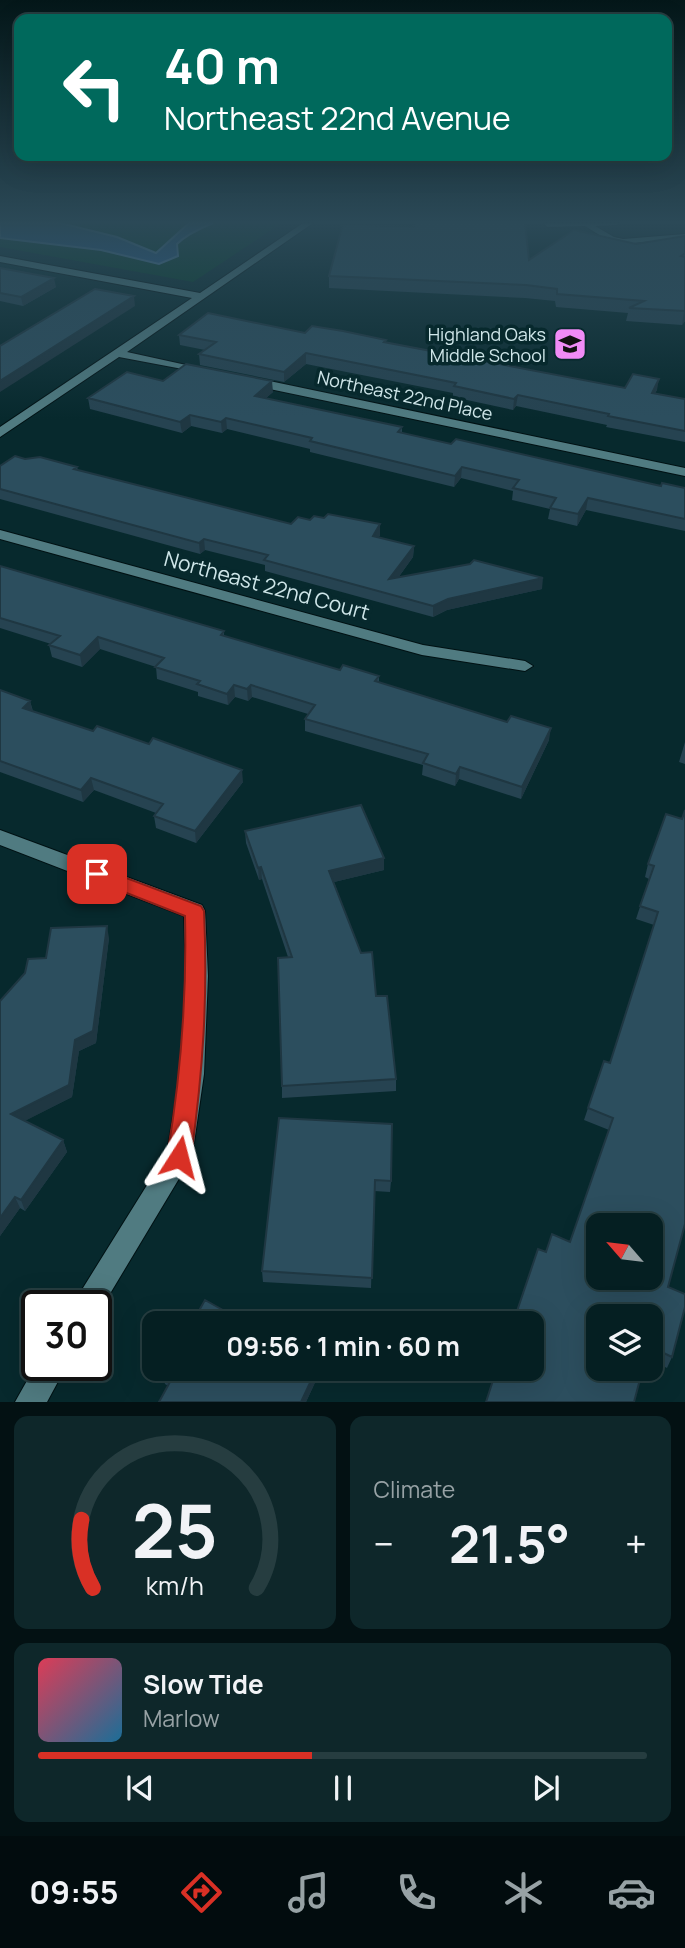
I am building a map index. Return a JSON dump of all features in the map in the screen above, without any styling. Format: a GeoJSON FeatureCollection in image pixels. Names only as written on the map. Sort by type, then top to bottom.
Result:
{"type":"FeatureCollection","features":[{"type":"Feature","properties":{"kind":"street"},"geometry":{"type":"LineString","coordinates":[[160,288],[201,296]]}},
{"type":"Feature","properties":{"kind":"street"},"geometry":{"type":"LineString","coordinates":[[0,433],[212,288]]}},
{"type":"Feature","properties":{"kind":"street"},"geometry":{"type":"LineString","coordinates":[[117,353],[225,376]]}},
{"type":"Feature","properties":{"kind":"street","name":"Northeast 22nd Place"},"geometry":{"type":"LineString","coordinates":[[239,379],[685,472]]}},
{"type":"Feature","properties":{"kind":"street","name":"Northeast 22nd Court"},"geometry":{"type":"LineString","coordinates":[[0,534],[422,650],[525,666]]}},
{"type":"Feature","properties":{"kind":"street"},"geometry":{"type":"LineString","coordinates":[[0,837],[194,911],[197,976],[192,1074],[179,1157],[98,1290]]}},
{"type":"Feature","properties":{"kind":"street"},"geometry":{"type":"LineString","coordinates":[[30,1402],[42,1381]]}},
{"type":"Feature","properties":{"kind":"building"},"geometry":{"type":"Polygon","coordinates":[[[0,288],[36,288],[21,297],[0,293],[0,288]]]}},
{"type":"Feature","properties":{"kind":"building"},"geometry":{"type":"Polygon","coordinates":[[[553,288],[685,288],[685,311],[629,308],[644,301],[557,294],[557,289],[553,288]]]}},
{"type":"Feature","properties":{"kind":"building"},"geometry":{"type":"Polygon","coordinates":[[[95,289],[134,296],[0,381],[0,346],[95,289]]]}},
{"type":"Feature","properties":{"kind":"building"},"geometry":{"type":"Polygon","coordinates":[[[208,313],[305,333],[312,326],[343,331],[386,340],[384,342],[625,388],[633,374],[659,379],[652,393],[685,399],[685,431],[518,395],[514,399],[454,386],[456,383],[306,353],[284,372],[199,354],[216,342],[179,335],[208,313]]]}},
{"type":"Feature","properties":{"kind":"building"},"geometry":{"type":"Polygon","coordinates":[[[186,364],[272,381],[255,396],[402,427],[398,432],[451,444],[456,439],[661,486],[662,483],[685,488],[685,519],[588,498],[578,514],[550,508],[556,498],[513,488],[519,480],[462,467],[455,476],[226,418],[221,422],[190,415],[180,422],[88,398],[127,372],[163,381],[186,364]]]}},
{"type":"Feature","properties":{"kind":"building"},"geometry":{"type":"Polygon","coordinates":[[[15,456],[25,459],[40,457],[77,467],[74,469],[291,524],[298,517],[310,520],[314,516],[324,518],[328,514],[380,524],[373,536],[414,546],[389,579],[470,564],[474,560],[543,578],[448,599],[433,606],[264,560],[268,555],[204,539],[199,543],[0,489],[0,466],[15,456]]]}},
{"type":"Feature","properties":{"kind":"building"},"geometry":{"type":"Polygon","coordinates":[[[0,566],[224,631],[221,635],[340,670],[343,665],[379,676],[375,681],[507,722],[511,716],[551,728],[522,787],[460,767],[456,774],[423,763],[428,754],[305,719],[315,705],[251,685],[247,689],[234,685],[227,694],[197,684],[200,681],[155,667],[164,658],[98,637],[80,655],[49,645],[60,636],[0,618],[0,566]]]}},
{"type":"Feature","properties":{"kind":"building"},"geometry":{"type":"Polygon","coordinates":[[[0,690],[30,701],[23,708],[93,731],[97,726],[149,744],[153,738],[242,770],[195,831],[154,816],[163,804],[91,778],[81,790],[0,761],[0,690]]]}},
{"type":"Feature","properties":{"kind":"building"},"geometry":{"type":"Polygon","coordinates":[[[361,805],[384,858],[329,871],[361,953],[372,952],[376,996],[387,996],[396,1079],[282,1086],[278,958],[292,957],[261,867],[258,868],[245,831],[361,805]]]}},
{"type":"Feature","properties":{"kind":"building"},"geometry":{"type":"Polygon","coordinates":[[[685,810],[685,1224],[668,1287],[685,1294],[685,1307],[672,1357],[663,1353],[663,1304],[586,1304],[586,1381],[640,1381],[634,1402],[486,1402],[493,1381],[544,1381],[544,1311],[517,1311],[538,1249],[546,1252],[552,1234],[570,1242],[613,1118],[588,1108],[604,1061],[610,1063],[658,912],[640,906],[654,866],[648,864],[666,814],[682,819],[685,810]]]}},
{"type":"Feature","properties":{"kind":"building"},"geometry":{"type":"Polygon","coordinates":[[[107,926],[93,1031],[75,1040],[69,1085],[11,1114],[63,1140],[21,1200],[15,1197],[0,1218],[0,1001],[25,973],[28,959],[46,958],[51,928],[107,926]]]}},
{"type":"Feature","properties":{"kind":"building"},"geometry":{"type":"Polygon","coordinates":[[[279,1118],[392,1124],[391,1181],[375,1180],[372,1278],[262,1271],[279,1118]]]}},
{"type":"Feature","properties":{"kind":"building"},"geometry":{"type":"Polygon","coordinates":[[[205,1300],[225,1311],[199,1311],[205,1300]]]}},
{"type":"Feature","properties":{"kind":"building"},"geometry":{"type":"Polygon","coordinates":[[[170,1381],[311,1381],[301,1402],[159,1402],[170,1381]]]}},
{"type":"Feature","properties":{"kind":"place","name":"Highland Oaks Middle School"},"geometry":{"type":"Point","coordinates":[570,344]}},
{"type":"Feature","properties":{"kind":"route"},"geometry":{"type":"LineString","coordinates":[[97,874],[194,911],[197,976],[192,1074],[179,1157]]}}]}
